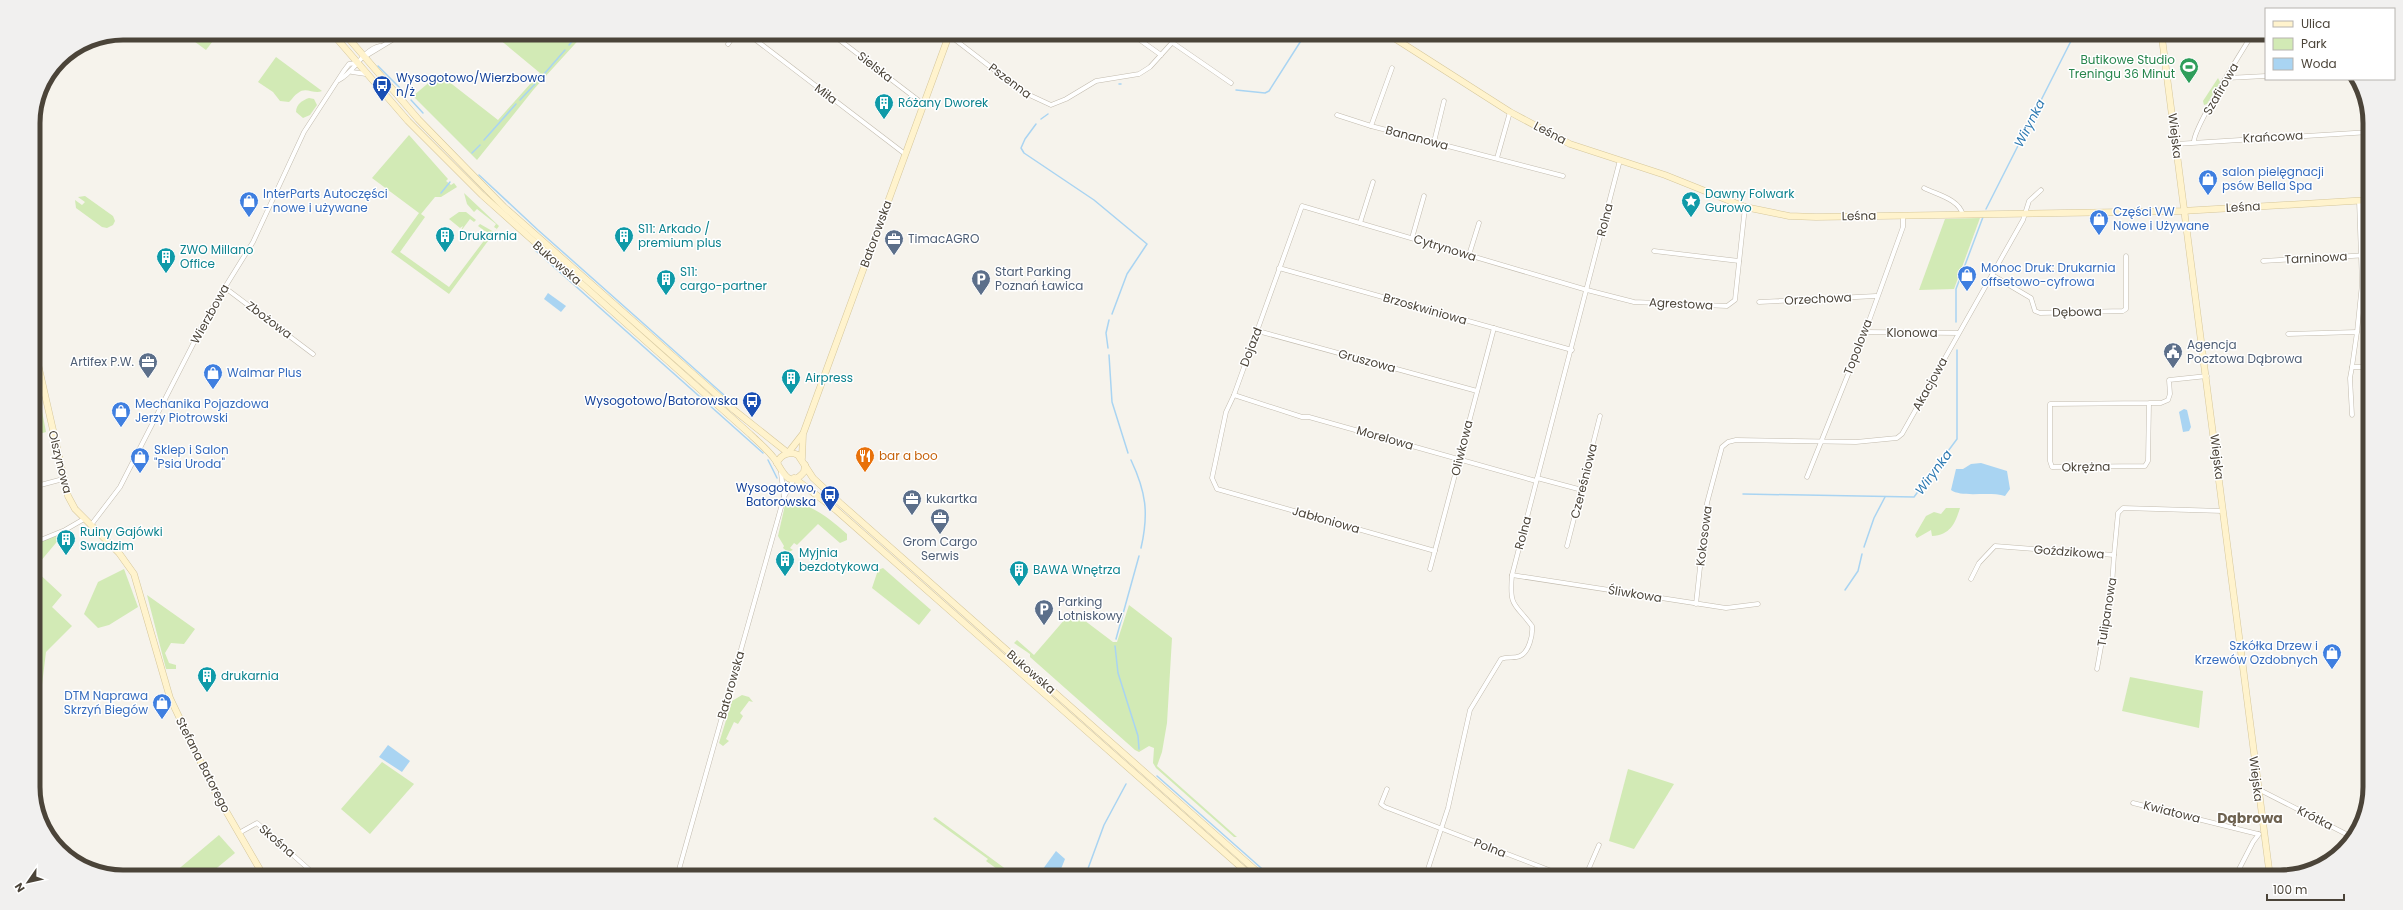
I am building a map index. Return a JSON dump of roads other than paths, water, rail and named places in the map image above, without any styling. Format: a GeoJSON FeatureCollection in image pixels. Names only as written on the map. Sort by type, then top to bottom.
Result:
{"type":"FeatureCollection","features":[{"type":"Feature","properties":{"kind":"street","name":"Bukowska"},"geometry":{"type":"LineString","coordinates":[[337,40],[408,121],[482,195],[750,434],[777,463]]}},
{"type":"Feature","properties":{"kind":"street","name":"Bukowska"},"geometry":{"type":"LineString","coordinates":[[349,40],[418,119],[504,207],[743,418],[788,453]]}},
{"type":"Feature","properties":{"kind":"street","name":"Wierzbowa"},"geometry":{"type":"LineString","coordinates":[[338,80],[352,72],[357,63],[370,49],[391,40]]}},
{"type":"Feature","properties":{"kind":"street"},"geometry":{"type":"LineString","coordinates":[[728,44],[731,40]]}},
{"type":"Feature","properties":{"kind":"street","name":"Miła"},"geometry":{"type":"LineString","coordinates":[[756,40],[905,154]]}},
{"type":"Feature","properties":{"kind":"street","name":"Sielska"},"geometry":{"type":"LineString","coordinates":[[840,40],[918,100],[922,109]]}},
{"type":"Feature","properties":{"kind":"street","name":"Batorowska"},"geometry":{"type":"LineString","coordinates":[[788,453],[803,434],[947,40]]}},
{"type":"Feature","properties":{"kind":"street","name":"Pszenna"},"geometry":{"type":"LineString","coordinates":[[955,40],[1023,92],[1051,105],[1066,99],[1096,81],[1139,74],[1150,67],[1176,40]]}},
{"type":"Feature","properties":{"kind":"street"},"geometry":{"type":"LineString","coordinates":[[1140,40],[1161,55]]}},
{"type":"Feature","properties":{"kind":"street","name":"Leśna"},"geometry":{"type":"LineString","coordinates":[[1397,40],[1510,112],[1570,144],[1681,181],[1745,208],[1789,216],[1903,216],[2185,211],[2363,200]]}},
{"type":"Feature","properties":{"kind":"street","name":"Wiejska"},"geometry":{"type":"LineString","coordinates":[[2162,40],[2224,510],[2258,789],[2261,834],[2269,870]]}},
{"type":"Feature","properties":{"kind":"street","name":"Szafirowa"},"geometry":{"type":"LineString","coordinates":[[2194,141],[2198,130],[2249,40]]}},
{"type":"Feature","properties":{"kind":"street"},"geometry":{"type":"LineString","coordinates":[[1173,43],[1231,83]]}},
{"type":"Feature","properties":{"kind":"street","name":"Wierzbowa"},"geometry":{"type":"LineString","coordinates":[[91,525],[120,487],[209,313],[253,242],[304,132],[349,64],[357,63]]}},
{"type":"Feature","properties":{"kind":"street"},"geometry":{"type":"LineString","coordinates":[[1371,126],[1392,68]]}},
{"type":"Feature","properties":{"kind":"street"},"geometry":{"type":"LineString","coordinates":[[352,72],[366,74]]}},
{"type":"Feature","properties":{"kind":"street"},"geometry":{"type":"LineString","coordinates":[[2227,78],[2265,76]]}},
{"type":"Feature","properties":{"kind":"street"},"geometry":{"type":"LineString","coordinates":[[918,100],[926,98]]}},
{"type":"Feature","properties":{"kind":"street"},"geometry":{"type":"LineString","coordinates":[[1434,142],[1444,101]]}},
{"type":"Feature","properties":{"kind":"street"},"geometry":{"type":"LineString","coordinates":[[1497,158],[1510,112]]}},
{"type":"Feature","properties":{"kind":"street","name":"Bananowa"},"geometry":{"type":"LineString","coordinates":[[1337,114],[1371,126],[1563,176]]}},
{"type":"Feature","properties":{"kind":"street","name":"Krańcowa"},"geometry":{"type":"LineString","coordinates":[[2176,144],[2194,141],[2363,132]]}},
{"type":"Feature","properties":{"kind":"street","name":"Rolna"},"geometry":{"type":"LineString","coordinates":[[1428,870],[1448,808],[1466,724],[1473,703],[1501,659],[1521,656],[1526,650],[1532,636],[1532,626],[1516,610],[1512,600],[1512,575],[1572,350],[1620,160]]}},
{"type":"Feature","properties":{"kind":"street"},"geometry":{"type":"LineString","coordinates":[[1360,223],[1373,182]]}},
{"type":"Feature","properties":{"kind":"street"},"geometry":{"type":"LineString","coordinates":[[1924,188],[1956,203],[1961,208],[1963,215]]}},
{"type":"Feature","properties":{"kind":"street","name":"Akacjowa"},"geometry":{"type":"LineString","coordinates":[[1736,440],[1856,442],[1897,438],[1902,434],[1992,275],[2025,214],[2029,201],[2041,190]]}},
{"type":"Feature","properties":{"kind":"street"},"geometry":{"type":"LineString","coordinates":[[1412,238],[1424,196]]}},
{"type":"Feature","properties":{"kind":"street"},"geometry":{"type":"LineString","coordinates":[[2352,415],[2350,378],[2362,302],[2359,200]]}},
{"type":"Feature","properties":{"kind":"street","name":"Cytrynowa"},"geometry":{"type":"LineString","coordinates":[[1302,206],[1587,290]]}},
{"type":"Feature","properties":{"kind":"street","name":"Dojazd"},"geometry":{"type":"LineString","coordinates":[[1217,489],[1212,478],[1226,412],[1258,331],[1302,206]]}},
{"type":"Feature","properties":{"kind":"street","name":"Agrestowa"},"geometry":{"type":"LineString","coordinates":[[1587,290],[1634,302],[1727,306],[1735,300],[1745,208]]}},
{"type":"Feature","properties":{"kind":"street","name":"Topolowa"},"geometry":{"type":"LineString","coordinates":[[1807,477],[1865,332],[1876,296],[1902,227],[1903,216]]}},
{"type":"Feature","properties":{"kind":"street"},"geometry":{"type":"LineString","coordinates":[[1469,255],[1479,224]]}},
{"type":"Feature","properties":{"kind":"street"},"geometry":{"type":"LineString","coordinates":[[1654,252],[1739,261]]}},
{"type":"Feature","properties":{"kind":"street","name":"Dębowa"},"geometry":{"type":"LineString","coordinates":[[1992,275],[2031,298],[2035,312],[2123,311],[2126,309],[2126,256]]}},
{"type":"Feature","properties":{"kind":"street","name":"Tarninowa"},"geometry":{"type":"LineString","coordinates":[[2263,261],[2361,256]]}},
{"type":"Feature","properties":{"kind":"street","name":"Brzoskwiniowa"},"geometry":{"type":"LineString","coordinates":[[1279,268],[1572,350]]}},
{"type":"Feature","properties":{"kind":"street","name":"Zbożowa"},"geometry":{"type":"LineString","coordinates":[[224,287],[313,354]]}},
{"type":"Feature","properties":{"kind":"street","name":"Orzechowa"},"geometry":{"type":"LineString","coordinates":[[1759,302],[1876,296]]}},
{"type":"Feature","properties":{"kind":"street","name":"Oliwkowa"},"geometry":{"type":"LineString","coordinates":[[1430,568],[1494,328]]}},
{"type":"Feature","properties":{"kind":"street","name":"Gruszowa"},"geometry":{"type":"LineString","coordinates":[[1258,331],[1477,391]]}},
{"type":"Feature","properties":{"kind":"street","name":"Klonowa"},"geometry":{"type":"LineString","coordinates":[[1865,332],[1958,333]]}},
{"type":"Feature","properties":{"kind":"street"},"geometry":{"type":"LineString","coordinates":[[2288,334],[2357,332]]}},
{"type":"Feature","properties":{"kind":"street"},"geometry":{"type":"LineString","coordinates":[[2352,367],[2363,366]]}},
{"type":"Feature","properties":{"kind":"street","name":"Olszynowa"},"geometry":{"type":"LineString","coordinates":[[40,374],[63,479],[71,502],[84,519],[130,568],[137,580],[144,606]]}},
{"type":"Feature","properties":{"kind":"street","name":"Okrężna"},"geometry":{"type":"LineString","coordinates":[[2148,403],[2148,461],[2145,466],[2052,467],[2050,461],[2050,404],[2148,403],[2161,403],[2168,400],[2170,394],[2169,380],[2207,376]]}},
{"type":"Feature","properties":{"kind":"street","name":"Morelowa"},"geometry":{"type":"LineString","coordinates":[[1234,395],[1302,417],[1309,417],[1537,480],[1582,490]]}},
{"type":"Feature","properties":{"kind":"street","name":"Czereśniowa"},"geometry":{"type":"LineString","coordinates":[[1566,546],[1582,490],[1600,416]]}},
{"type":"Feature","properties":{"kind":"street","name":"Batorowska"},"geometry":{"type":"LineString","coordinates":[[803,434],[804,462]]}},
{"type":"Feature","properties":{"kind":"street","name":"Kokosowa"},"geometry":{"type":"LineString","coordinates":[[1696,604],[1707,503],[1715,469],[1722,447],[1728,442],[1736,440]]}},
{"type":"Feature","properties":{"kind":"street"},"geometry":{"type":"LineString","coordinates":[[788,453],[796,454],[804,462],[802,474],[794,478],[788,478],[781,473],[777,463],[780,458],[788,453]]}},
{"type":"Feature","properties":{"kind":"street","name":"Bukowska"},"geometry":{"type":"LineString","coordinates":[[804,462],[813,478],[840,504],[1255,870]]}},
{"type":"Feature","properties":{"kind":"street","name":"Batorowska"},"geometry":{"type":"LineString","coordinates":[[781,473],[784,497]]}},
{"type":"Feature","properties":{"kind":"street","name":"Bukowska"},"geometry":{"type":"LineString","coordinates":[[794,478],[846,518],[1244,870]]}},
{"type":"Feature","properties":{"kind":"street","name":"Batorowska"},"geometry":{"type":"LineString","coordinates":[[679,870],[784,497],[794,478]]}},
{"type":"Feature","properties":{"kind":"street"},"geometry":{"type":"LineString","coordinates":[[40,485],[63,479]]}},
{"type":"Feature","properties":{"kind":"street","name":"Jabłoniowa"},"geometry":{"type":"LineString","coordinates":[[1217,489],[1435,552]]}},
{"type":"Feature","properties":{"kind":"street","name":"Goździkowa"},"geometry":{"type":"LineString","coordinates":[[1971,579],[1979,563],[1995,546],[2114,555],[2118,513],[2123,508],[2224,510]]}},
{"type":"Feature","properties":{"kind":"street"},"geometry":{"type":"LineString","coordinates":[[40,540],[65,530],[84,519]]}},
{"type":"Feature","properties":{"kind":"street","name":"Tulipanowa"},"geometry":{"type":"LineString","coordinates":[[2098,669],[2112,586],[2114,555]]}},
{"type":"Feature","properties":{"kind":"street","name":"Śliwkowa"},"geometry":{"type":"LineString","coordinates":[[1512,575],[1726,608],[1758,604]]}},
{"type":"Feature","properties":{"kind":"street","name":"Stefana Batorego"},"geometry":{"type":"LineString","coordinates":[[144,606],[170,698],[214,792],[261,870]]}},
{"type":"Feature","properties":{"kind":"street","name":"Polna"},"geometry":{"type":"LineString","coordinates":[[1387,789],[1381,804],[1385,807],[1549,870]]}},
{"type":"Feature","properties":{"kind":"street","name":"Krótka"},"geometry":{"type":"LineString","coordinates":[[2258,789],[2348,835]]}},
{"type":"Feature","properties":{"kind":"street","name":"Kwiatowa"},"geometry":{"type":"LineString","coordinates":[[2133,803],[2261,834]]}},
{"type":"Feature","properties":{"kind":"street","name":"Skośna"},"geometry":{"type":"LineString","coordinates":[[239,833],[257,823],[311,870]]}},
{"type":"Feature","properties":{"kind":"street"},"geometry":{"type":"LineString","coordinates":[[2240,870],[2261,834]]}},
{"type":"Feature","properties":{"kind":"street"},"geometry":{"type":"LineString","coordinates":[[1589,870],[1599,845]]}},
{"type":"Feature","properties":{"kind":"water"},"geometry":{"type":"Polygon","coordinates":[[[548,293],[566,306],[561,312],[544,299],[548,293]]]}},
{"type":"Feature","properties":{"kind":"water"},"geometry":{"type":"Polygon","coordinates":[[[2184,409],[2187,410],[2191,427],[2189,431],[2183,432],[2179,412],[2184,409]]]}},
{"type":"Feature","properties":{"kind":"water"},"geometry":{"type":"Polygon","coordinates":[[[1981,463],[2007,471],[2010,489],[2005,496],[1991,494],[1962,494],[1951,490],[1956,469],[1963,469],[1971,464],[1981,463]]]}},
{"type":"Feature","properties":{"kind":"water"},"geometry":{"type":"Polygon","coordinates":[[[388,745],[410,761],[402,772],[379,757],[388,745]]]}},
{"type":"Feature","properties":{"kind":"water"},"geometry":{"type":"Polygon","coordinates":[[[1056,851],[1065,859],[1061,870],[1042,870],[1056,851]]]}},
{"type":"Feature","properties":{"kind":"waterway"},"geometry":{"type":"LineString","coordinates":[[569,45],[574,40]]}},
{"type":"Feature","properties":{"kind":"waterway"},"geometry":{"type":"LineString","coordinates":[[1236,90],[1265,93],[1269,91],[1301,40]]}},
{"type":"Feature","properties":{"kind":"waterway","name":"Wirynka"},"geometry":{"type":"LineString","coordinates":[[1986,209],[2071,40]]}},
{"type":"Feature","properties":{"kind":"waterway"},"geometry":{"type":"LineString","coordinates":[[538,81],[565,50]]}},
{"type":"Feature","properties":{"kind":"waterway"},"geometry":{"type":"LineString","coordinates":[[378,66],[401,89]]}},
{"type":"Feature","properties":{"kind":"waterway"},"geometry":{"type":"LineString","coordinates":[[520,100],[535,84]]}},
{"type":"Feature","properties":{"kind":"waterway"},"geometry":{"type":"LineString","coordinates":[[411,100],[423,113]]}},
{"type":"Feature","properties":{"kind":"waterway"},"geometry":{"type":"LineString","coordinates":[[484,140],[516,104]]}},
{"type":"Feature","properties":{"kind":"waterway"},"geometry":{"type":"LineString","coordinates":[[1041,119],[1048,114]]}},
{"type":"Feature","properties":{"kind":"waterway"},"geometry":{"type":"LineString","coordinates":[[1036,124],[1025,139],[1021,148],[1024,153],[1094,200],[1147,244],[1127,274],[1112,314]]}},
{"type":"Feature","properties":{"kind":"waterway"},"geometry":{"type":"LineString","coordinates":[[472,153],[480,145]]}},
{"type":"Feature","properties":{"kind":"waterway"},"geometry":{"type":"LineString","coordinates":[[479,175],[538,230],[733,403]]}},
{"type":"Feature","properties":{"kind":"waterway"},"geometry":{"type":"LineString","coordinates":[[441,193],[450,182]]}},
{"type":"Feature","properties":{"kind":"waterway","name":"Wirynka"},"geometry":{"type":"LineString","coordinates":[[1956,322],[1956,289],[1983,217]]}},
{"type":"Feature","properties":{"kind":"waterway"},"geometry":{"type":"LineString","coordinates":[[535,250],[763,453]]}},
{"type":"Feature","properties":{"kind":"waterway"},"geometry":{"type":"LineString","coordinates":[[1108,348],[1106,333],[1109,320]]}},
{"type":"Feature","properties":{"kind":"waterway","name":"Wirynka"},"geometry":{"type":"LineString","coordinates":[[1743,494],[1914,497],[1957,439],[1957,350]]}},
{"type":"Feature","properties":{"kind":"waterway"},"geometry":{"type":"LineString","coordinates":[[1109,355],[1112,402],[1128,453]]}},
{"type":"Feature","properties":{"kind":"waterway"},"geometry":{"type":"LineString","coordinates":[[768,460],[777,478]]}},
{"type":"Feature","properties":{"kind":"waterway"},"geometry":{"type":"LineString","coordinates":[[1131,460],[1140,482],[1145,503],[1145,524],[1141,548]]}},
{"type":"Feature","properties":{"kind":"waterway"},"geometry":{"type":"LineString","coordinates":[[1864,547],[1874,518],[1885,497]]}},
{"type":"Feature","properties":{"kind":"waterway"},"geometry":{"type":"LineString","coordinates":[[1845,590],[1858,571],[1862,554]]}},
{"type":"Feature","properties":{"kind":"waterway"},"geometry":{"type":"LineString","coordinates":[[1116,639],[1139,556]]}},
{"type":"Feature","properties":{"kind":"waterway"},"geometry":{"type":"LineString","coordinates":[[1115,646],[1118,673],[1138,736],[1139,749]]}},
{"type":"Feature","properties":{"kind":"waterway"},"geometry":{"type":"LineString","coordinates":[[1157,776],[1263,870]]}},
{"type":"Feature","properties":{"kind":"waterway"},"geometry":{"type":"LineString","coordinates":[[1087,870],[1104,825],[1126,784]]}},
{"type":"Feature","properties":{"kind":"place","name":"Butikowe Studio Treningu 36 Minut"},"geometry":{"type":"Point","coordinates":[2189,84]}},
{"type":"Feature","properties":{"kind":"place","name":"Wysogotowo/Wierzbowa n/ż"},"geometry":{"type":"Point","coordinates":[382,102]}},
{"type":"Feature","properties":{"kind":"place","name":"Różany Dworek"},"geometry":{"type":"Point","coordinates":[884,120]}},
{"type":"Feature","properties":{"kind":"place","name":"salon pielęgnacji psów Bella Spa"},"geometry":{"type":"Point","coordinates":[2208,196]}},
{"type":"Feature","properties":{"kind":"place","name":"InterParts Autoczęści - nowe i używane"},"geometry":{"type":"Point","coordinates":[249,218]}},
{"type":"Feature","properties":{"kind":"place","name":"Dawny Folwark Gurowo"},"geometry":{"type":"Point","coordinates":[1691,218]}},
{"type":"Feature","properties":{"kind":"place","name":"Części VW Nowe i Używane"},"geometry":{"type":"Point","coordinates":[2099,236]}},
{"type":"Feature","properties":{"kind":"place","name":"Drukarnia"},"geometry":{"type":"Point","coordinates":[445,253]}},
{"type":"Feature","properties":{"kind":"place","name":"S11: Arkado / premium plus"},"geometry":{"type":"Point","coordinates":[624,253]}},
{"type":"Feature","properties":{"kind":"place","name":"TimacAGRO"},"geometry":{"type":"Point","coordinates":[894,256]}},
{"type":"Feature","properties":{"kind":"place","name":"ZWO Millano Office"},"geometry":{"type":"Point","coordinates":[166,274]}},
{"type":"Feature","properties":{"kind":"place","name":"Monoc Druk: Drukarnia offsetowo-cyfrowa"},"geometry":{"type":"Point","coordinates":[1967,292]}},
{"type":"Feature","properties":{"kind":"place","name":"S11: cargo-partner"},"geometry":{"type":"Point","coordinates":[666,296]}},
{"type":"Feature","properties":{"kind":"place","name":"Start Parking Poznań Ławica"},"geometry":{"type":"Point","coordinates":[981,296]}},
{"type":"Feature","properties":{"kind":"place","name":"Agencja Pocztowa Dąbrowa"},"geometry":{"type":"Point","coordinates":[2173,369]}},
{"type":"Feature","properties":{"kind":"place","name":"Artifex P.W."},"geometry":{"type":"Point","coordinates":[148,379]}},
{"type":"Feature","properties":{"kind":"place","name":"Walmar Plus"},"geometry":{"type":"Point","coordinates":[213,390]}},
{"type":"Feature","properties":{"kind":"place","name":"Airpress"},"geometry":{"type":"Point","coordinates":[791,395]}},
{"type":"Feature","properties":{"kind":"place","name":"Wysogotowo/Batorowska"},"geometry":{"type":"Point","coordinates":[752,418]}},
{"type":"Feature","properties":{"kind":"place","name":"Mechanika Pojazdowa Jerzy Piotrowski"},"geometry":{"type":"Point","coordinates":[121,428]}},
{"type":"Feature","properties":{"kind":"place","name":"bar a boo"},"geometry":{"type":"Point","coordinates":[865,473]}},
{"type":"Feature","properties":{"kind":"place","name":"Sklep i Salon \"Psia Uroda\""},"geometry":{"type":"Point","coordinates":[140,474]}},
{"type":"Feature","properties":{"kind":"place","name":"Wysogotowo, Batorowska"},"geometry":{"type":"Point","coordinates":[830,512]}},
{"type":"Feature","properties":{"kind":"place","name":"kukartka"},"geometry":{"type":"Point","coordinates":[912,516]}},
{"type":"Feature","properties":{"kind":"place","name":"Grom Cargo Serwis"},"geometry":{"type":"Point","coordinates":[940,535]}},
{"type":"Feature","properties":{"kind":"place","name":"Ruiny Gajówki Swadzim"},"geometry":{"type":"Point","coordinates":[66,556]}},
{"type":"Feature","properties":{"kind":"place","name":"Myjnia bezdotykowa"},"geometry":{"type":"Point","coordinates":[785,577]}},
{"type":"Feature","properties":{"kind":"place","name":"BAWA Wnętrza"},"geometry":{"type":"Point","coordinates":[1019,587]}},
{"type":"Feature","properties":{"kind":"place","name":"Parking Lotniskowy"},"geometry":{"type":"Point","coordinates":[1044,626]}},
{"type":"Feature","properties":{"kind":"place","name":"Szkółka Drzew i Krzewów Ozdobnych"},"geometry":{"type":"Point","coordinates":[2332,670]}},
{"type":"Feature","properties":{"kind":"place","name":"drukarnia"},"geometry":{"type":"Point","coordinates":[207,693]}},
{"type":"Feature","properties":{"kind":"place","name":"DTM Naprawa Skrzyń Biegów"},"geometry":{"type":"Point","coordinates":[162,720]}},
{"type":"Feature","properties":{"kind":"district","name":"Dąbrowa"},"geometry":{"type":"Point","coordinates":[2250,818]}}]}
